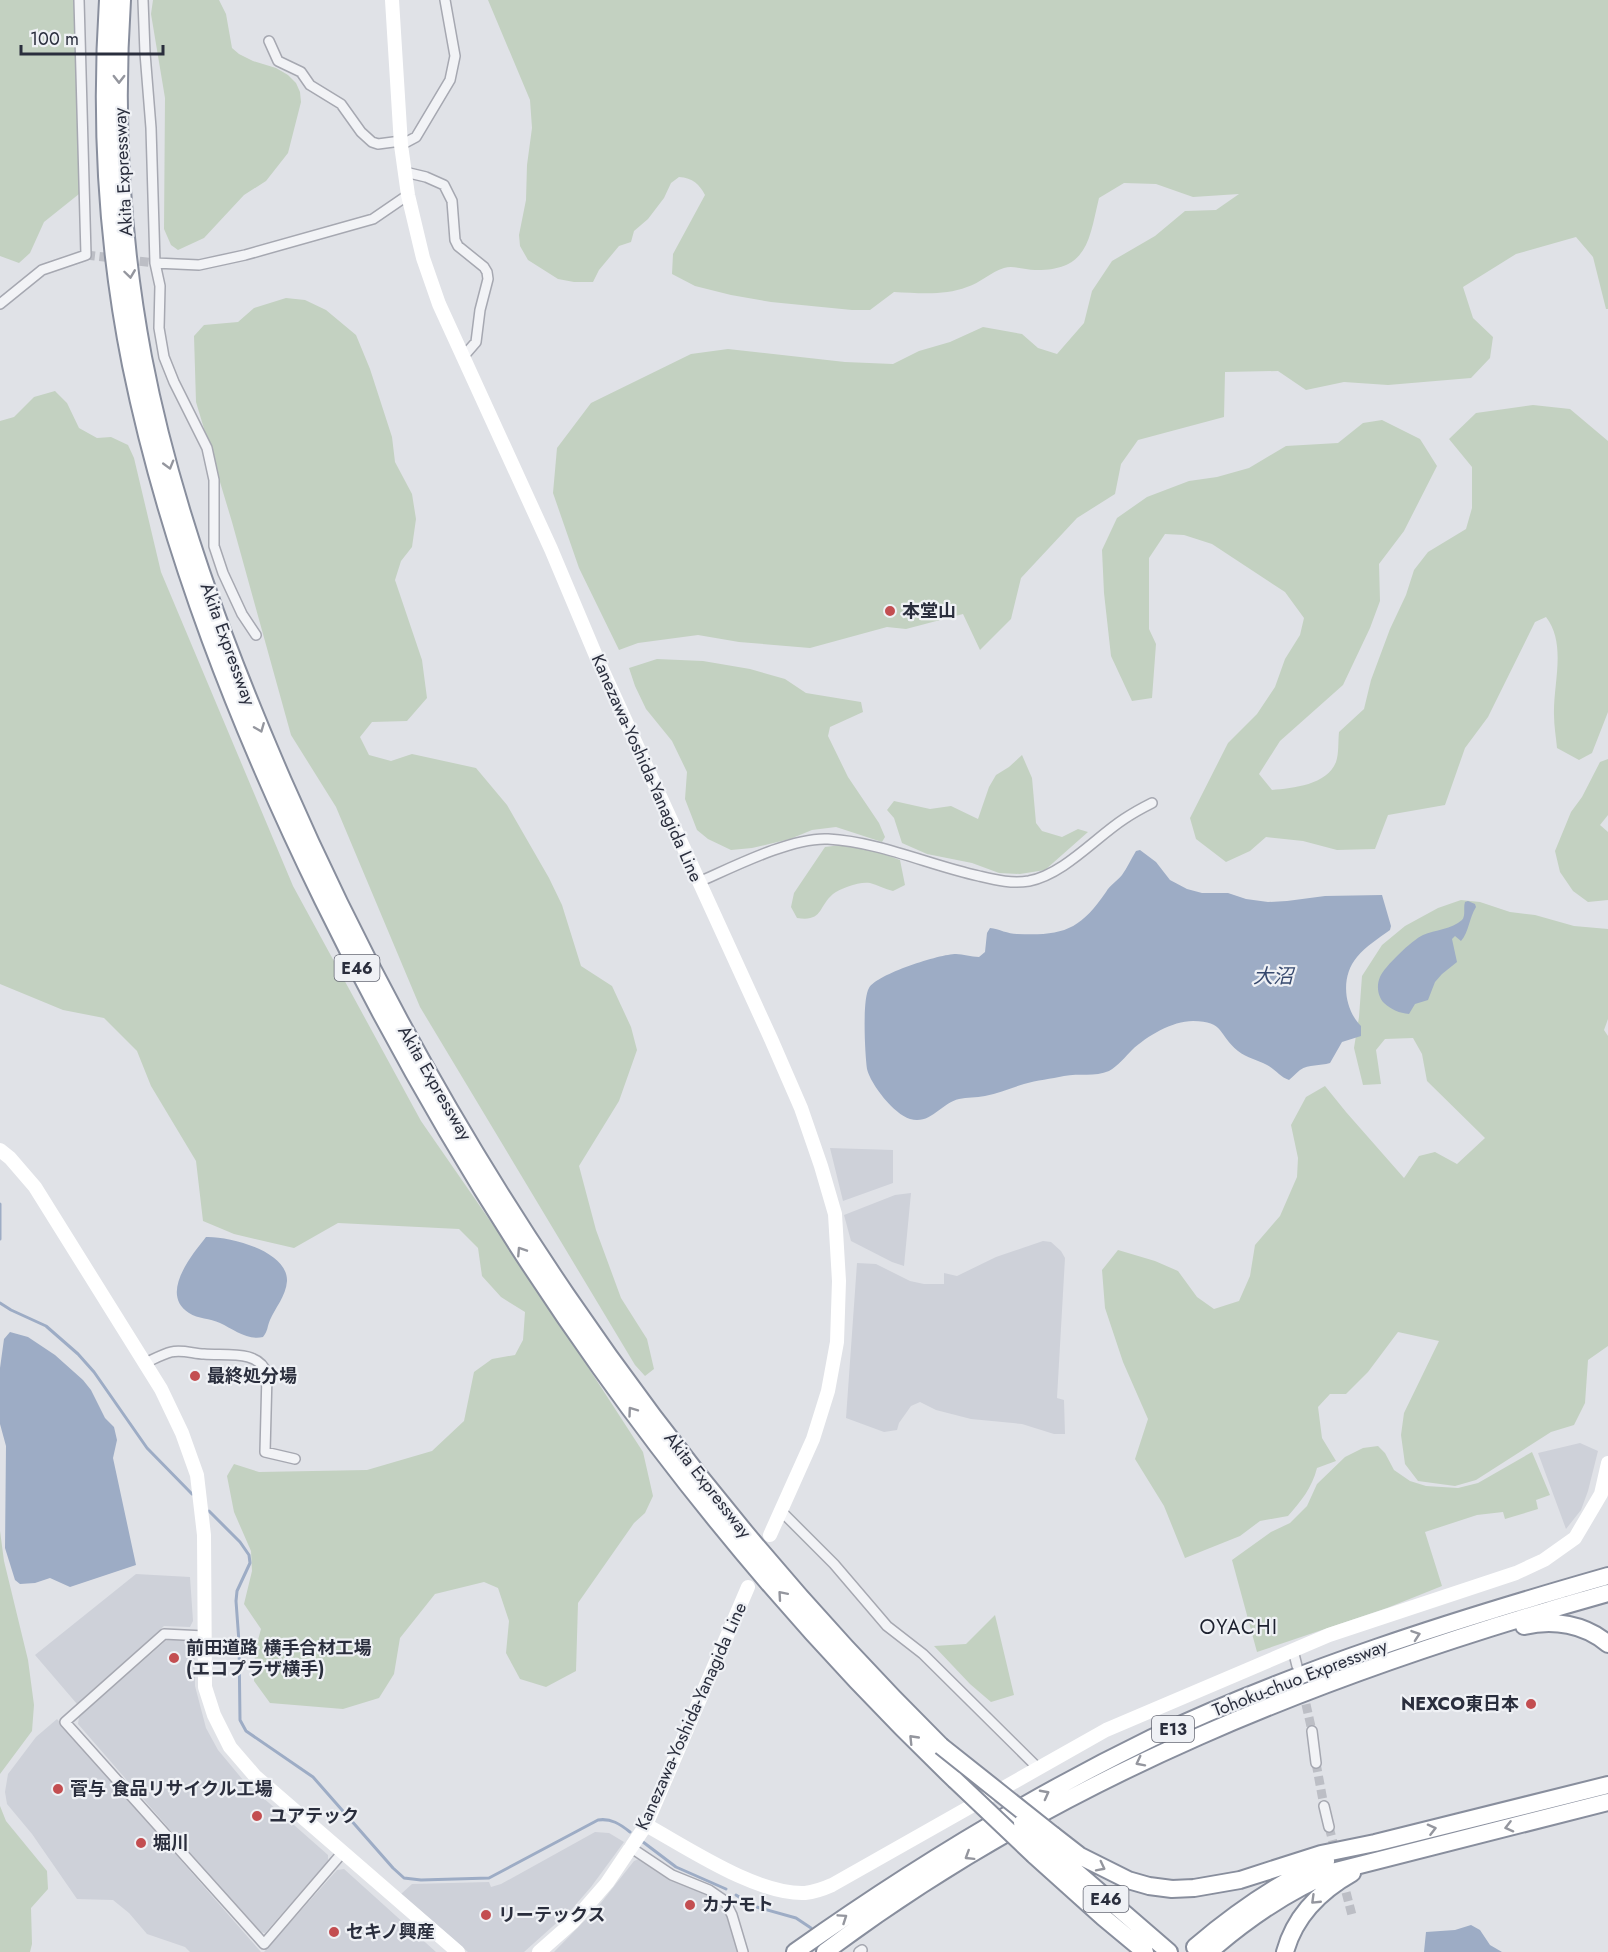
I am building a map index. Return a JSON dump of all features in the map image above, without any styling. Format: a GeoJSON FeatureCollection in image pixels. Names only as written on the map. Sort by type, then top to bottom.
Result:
{"type":"FeatureCollection","features":[{"type":"Feature","properties":{"kind":"highway","name":"Akita Expressway"},"geometry":{"type":"LineString","coordinates":[[108,0],[104,54],[106,167],[115,269],[130,362],[151,452],[180,550],[213,644],[287,825],[380,1014],[484,1193],[583,1343],[635,1415],[744,1552],[860,1684],[955,1780],[1044,1845],[1102,1917],[1145,1952]]}},
{"type":"Feature","properties":{"kind":"highway","name":"Akita Expressway"},"geometry":{"type":"LineString","coordinates":[[122,0],[118,54],[119,167],[129,268],[143,358],[164,449],[193,546],[225,639],[261,730],[345,915],[393,1008],[490,1177],[595,1336],[699,1476],[754,1543],[861,1664],[941,1746],[1044,1845],[1169,1952]]}},
{"type":"Feature","properties":{"kind":"highway","name":"Tohoku-chuo Expressway"},"geometry":{"type":"LineString","coordinates":[[795,1952],[892,1885],[960,1842],[1042,1795],[1154,1738],[1284,1682],[1362,1653],[1444,1625],[1608,1575]]}},
{"type":"Feature","properties":{"kind":"highway","name":"Tohoku-chuo Expressway"},"geometry":{"type":"LineString","coordinates":[[825,1952],[914,1890],[1040,1814],[1160,1752],[1290,1698],[1462,1636],[1608,1593]]}},
{"type":"Feature","properties":{"kind":"highway"},"geometry":{"type":"LineString","coordinates":[[1290,1698],[1477,1637],[1534,1623],[1554,1622],[1573,1626],[1590,1631],[1608,1644]]}},
{"type":"Feature","properties":{"kind":"highway"},"geometry":{"type":"LineString","coordinates":[[1563,1805],[1608,1772]]}},
{"type":"Feature","properties":{"kind":"highway"},"geometry":{"type":"LineString","coordinates":[[1202,1950],[1313,1880],[1346,1868],[1563,1805],[1608,1785]]}},
{"type":"Feature","properties":{"kind":"highway"},"geometry":{"type":"LineString","coordinates":[[1044,1845],[1080,1856],[1105,1870],[1149,1886],[1172,1889],[1216,1886],[1321,1854],[1563,1805],[1608,1800]]}},
{"type":"Feature","properties":{"kind":"highway"},"geometry":{"type":"LineString","coordinates":[[1202,1950],[1241,1910],[1287,1881],[1333,1858],[1375,1843]]}},
{"type":"Feature","properties":{"kind":"highway"},"geometry":{"type":"LineString","coordinates":[[1044,1845],[1080,1902],[1138,1952]]}},
{"type":"Feature","properties":{"kind":"highway"},"geometry":{"type":"LineString","coordinates":[[1285,1952],[1297,1921],[1321,1894],[1355,1870],[1383,1859]]}},
{"type":"Feature","properties":{"kind":"street"},"geometry":{"type":"LineString","coordinates":[[0,304],[42,270],[63,261],[87,255],[79,0]]}},
{"type":"Feature","properties":{"kind":"street"},"geometry":{"type":"LineString","coordinates":[[143,0],[151,129],[155,263],[160,286],[159,328],[165,357],[174,382],[207,448],[214,480],[214,546],[223,573],[242,614],[256,635]]}},
{"type":"Feature","properties":{"kind":"street","name":"Kanezawa-Yoshida-Yanagida Line"},"geometry":{"type":"LineString","coordinates":[[392,0],[401,143],[408,195],[423,258],[439,304],[801,1108],[835,1214],[838,1281],[837,1342],[828,1390],[813,1439],[770,1535]]}},
{"type":"Feature","properties":{"kind":"street"},"geometry":{"type":"LineString","coordinates":[[270,41],[278,61],[301,72],[310,85],[341,104],[361,132],[372,142],[401,143],[416,137],[450,80],[455,56],[445,0]]}},
{"type":"Feature","properties":{"kind":"street"},"geometry":{"type":"LineString","coordinates":[[405,172],[426,177],[444,186],[452,201],[455,240],[458,246],[487,272],[488,279],[480,310],[476,342],[463,357]]}},
{"type":"Feature","properties":{"kind":"street"},"geometry":{"type":"LineString","coordinates":[[155,263],[199,265],[246,255],[373,219],[408,195]]}},
{"type":"Feature","properties":{"kind":"street"},"geometry":{"type":"LineString","coordinates":[[699,882],[757,857],[799,843],[826,838],[857,843],[1007,882],[1028,881],[1046,876],[1123,819],[1152,803]]}},
{"type":"Feature","properties":{"kind":"street"},"geometry":{"type":"LineString","coordinates":[[0,1150],[35,1187],[161,1389],[174,1415],[197,1475],[204,1534],[205,1687],[214,1715],[230,1747],[255,1776],[458,1952]]}},
{"type":"Feature","properties":{"kind":"street"},"geometry":{"type":"LineString","coordinates":[[145,1363],[170,1352],[179,1351],[239,1355],[260,1362],[267,1374],[266,1452],[295,1459]]}},
{"type":"Feature","properties":{"kind":"street"},"geometry":{"type":"LineString","coordinates":[[646,1825],[729,1870],[780,1891],[808,1893],[832,1885],[1106,1730],[1329,1635],[1516,1573],[1544,1560],[1575,1538],[1601,1494],[1608,1463]]}},
{"type":"Feature","properties":{"kind":"street"},"geometry":{"type":"LineString","coordinates":[[781,1511],[834,1564],[887,1626],[923,1654],[1038,1768]]}},
{"type":"Feature","properties":{"kind":"street","name":"Kanezawa-Yoshida-Yanagida Line"},"geometry":{"type":"LineString","coordinates":[[539,1952],[573,1922],[607,1883],[646,1825],[748,1587]]}},
{"type":"Feature","properties":{"kind":"street"},"geometry":{"type":"LineString","coordinates":[[204,1636],[164,1634],[65,1722],[264,1944],[343,1852]]}},
{"type":"Feature","properties":{"kind":"street"},"geometry":{"type":"LineString","coordinates":[[1293,1650],[1297,1666]]}},
{"type":"Feature","properties":{"kind":"street"},"geometry":{"type":"LineString","coordinates":[[1312,1731],[1316,1763]]}},
{"type":"Feature","properties":{"kind":"street"},"geometry":{"type":"LineString","coordinates":[[1324,1806],[1329,1827]]}},
{"type":"Feature","properties":{"kind":"street"},"geometry":{"type":"LineString","coordinates":[[630,1847],[678,1878],[709,1890],[725,1901],[732,1914],[743,1952]]}},
{"type":"Feature","properties":{"kind":"shaded area"},"geometry":{"type":"Polygon","coordinates":[[[830,1148],[893,1150],[893,1183],[843,1201],[830,1148]]]}},
{"type":"Feature","properties":{"kind":"shaded area"},"geometry":{"type":"Polygon","coordinates":[[[911,1193],[904,1266],[851,1241],[844,1215],[895,1195],[911,1193]]]}},
{"type":"Feature","properties":{"kind":"shaded area"},"geometry":{"type":"Polygon","coordinates":[[[1043,1241],[1051,1242],[1065,1258],[1057,1398],[1064,1400],[1065,1434],[1054,1434],[1022,1424],[971,1419],[936,1410],[920,1402],[911,1406],[897,1430],[884,1432],[846,1418],[857,1263],[876,1264],[910,1281],[944,1284],[944,1273],[957,1276],[996,1257],[1043,1241]]]}},
{"type":"Feature","properties":{"kind":"shaded area"},"geometry":{"type":"Polygon","coordinates":[[[1580,1443],[1598,1451],[1581,1510],[1566,1529],[1538,1453],[1580,1443]]]}},
{"type":"Feature","properties":{"kind":"shaded area"},"geometry":{"type":"Polygon","coordinates":[[[136,1574],[190,1577],[193,1621],[190,1627],[164,1626],[77,1704],[35,1655],[136,1574]]]}},
{"type":"Feature","properties":{"kind":"shaded area"},"geometry":{"type":"Polygon","coordinates":[[[169,1638],[188,1638],[194,1643],[195,1686],[206,1728],[218,1750],[243,1780],[328,1855],[328,1861],[265,1933],[259,1932],[78,1724],[79,1717],[169,1638]]]}},
{"type":"Feature","properties":{"kind":"shaded area"},"geometry":{"type":"Polygon","coordinates":[[[57,1719],[261,1952],[190,1952],[185,1947],[147,1934],[129,1913],[113,1900],[77,1899],[32,1834],[7,1804],[5,1792],[8,1774],[36,1737],[57,1719]]]}},
{"type":"Feature","properties":{"kind":"shaded area"},"geometry":{"type":"Polygon","coordinates":[[[595,1832],[609,1833],[624,1842],[571,1910],[524,1952],[468,1952],[401,1894],[412,1884],[489,1882],[491,1887],[501,1884],[595,1832]]]}},
{"type":"Feature","properties":{"kind":"shaded area"},"geometry":{"type":"Polygon","coordinates":[[[641,1858],[707,1892],[721,1903],[727,1909],[741,1952],[554,1952],[597,1908],[634,1861],[641,1858]]]}},
{"type":"Feature","properties":{"kind":"shaded area"},"geometry":{"type":"Polygon","coordinates":[[[344,1869],[436,1952],[264,1952],[337,1870],[344,1869]]]}},
{"type":"Feature","properties":{"kind":"green space"},"geometry":{"type":"Polygon","coordinates":[[[0,0],[75,0],[79,194],[44,222],[30,253],[19,263],[0,256],[0,0]]]}},
{"type":"Feature","properties":{"kind":"green space"},"geometry":{"type":"Polygon","coordinates":[[[153,0],[219,0],[226,14],[232,48],[253,61],[276,68],[288,75],[296,83],[301,102],[288,153],[266,181],[244,195],[204,238],[178,250],[171,245],[164,229],[165,98],[151,14],[153,0]]]}},
{"type":"Feature","properties":{"kind":"green space"},"geometry":{"type":"Polygon","coordinates":[[[488,0],[1608,0],[1608,309],[1606,309],[1593,257],[1576,237],[1516,254],[1463,287],[1473,318],[1493,337],[1490,358],[1471,378],[1388,385],[1344,382],[1306,390],[1278,371],[1225,372],[1224,417],[1138,440],[1121,464],[1115,494],[1077,518],[1021,578],[1011,619],[980,650],[963,614],[906,629],[887,627],[810,648],[739,642],[698,635],[638,643],[619,650],[579,568],[553,493],[557,448],[591,403],[691,354],[728,349],[845,362],[893,364],[919,351],[950,342],[983,327],[1022,334],[1038,348],[1057,354],[1084,323],[1092,291],[1112,261],[1155,236],[1185,211],[1216,210],[1239,194],[1193,197],[1156,184],[1124,183],[1099,198],[1088,240],[1076,259],[1066,265],[1053,269],[1035,270],[1008,267],[958,290],[931,293],[894,292],[870,310],[852,310],[771,302],[731,295],[695,286],[672,274],[673,254],[705,195],[695,182],[679,177],[671,183],[664,198],[648,219],[634,231],[631,242],[619,246],[599,270],[593,282],[558,279],[528,260],[520,246],[519,235],[526,200],[527,165],[532,128],[530,100],[488,0]]]}},
{"type":"Feature","properties":{"kind":"green space"},"geometry":{"type":"Polygon","coordinates":[[[286,298],[305,300],[326,310],[356,335],[370,369],[392,437],[395,462],[412,494],[416,519],[412,547],[401,561],[395,580],[422,660],[427,698],[407,721],[372,722],[360,737],[369,755],[391,761],[412,754],[476,768],[507,805],[549,878],[562,905],[581,966],[612,986],[631,1027],[637,1050],[619,1101],[579,1166],[596,1230],[621,1298],[647,1339],[654,1369],[645,1376],[635,1365],[420,1007],[336,807],[291,735],[196,402],[194,336],[204,325],[238,322],[254,308],[286,298]]]}},
{"type":"Feature","properties":{"kind":"green space"},"geometry":{"type":"Polygon","coordinates":[[[55,391],[67,403],[79,428],[97,438],[111,437],[128,445],[134,458],[161,572],[293,886],[421,1121],[538,1290],[643,1452],[653,1496],[645,1513],[634,1523],[578,1603],[576,1671],[546,1687],[520,1679],[506,1653],[509,1621],[498,1588],[484,1582],[435,1594],[400,1638],[394,1674],[379,1698],[343,1709],[270,1703],[254,1681],[255,1651],[261,1629],[244,1604],[252,1571],[251,1551],[234,1512],[227,1476],[234,1464],[259,1472],[367,1470],[432,1451],[464,1421],[474,1372],[492,1359],[515,1355],[523,1340],[525,1312],[501,1297],[482,1276],[478,1248],[459,1229],[338,1223],[294,1248],[234,1234],[203,1221],[196,1161],[151,1086],[137,1051],[104,1018],[63,1010],[0,984],[0,421],[14,417],[34,397],[55,391]]]}},
{"type":"Feature","properties":{"kind":"green space"},"geometry":{"type":"Polygon","coordinates":[[[1533,405],[1570,409],[1608,441],[1608,712],[1592,753],[1579,760],[1557,748],[1554,715],[1558,665],[1556,639],[1546,617],[1535,622],[1488,717],[1465,748],[1445,805],[1388,815],[1375,849],[1337,850],[1303,841],[1266,837],[1250,851],[1226,862],[1196,839],[1190,818],[1228,743],[1257,714],[1275,687],[1285,659],[1300,635],[1304,618],[1285,592],[1212,544],[1184,535],[1165,534],[1149,558],[1149,629],[1156,644],[1152,698],[1132,701],[1111,656],[1104,593],[1102,550],[1117,518],[1147,497],[1189,481],[1217,477],[1249,468],[1286,446],[1338,443],[1363,423],[1382,420],[1420,439],[1437,466],[1404,531],[1379,564],[1380,601],[1343,685],[1280,741],[1259,774],[1272,790],[1308,784],[1332,770],[1337,759],[1339,732],[1364,709],[1371,680],[1414,570],[1428,552],[1466,529],[1472,508],[1472,467],[1449,439],[1476,413],[1533,405]]]}},
{"type":"Feature","properties":{"kind":"green space"},"geometry":{"type":"Polygon","coordinates":[[[657,659],[703,661],[750,669],[785,679],[806,693],[861,702],[863,712],[830,727],[828,736],[848,777],[879,823],[885,837],[882,842],[836,827],[812,830],[790,839],[752,848],[731,850],[708,839],[697,830],[685,799],[687,772],[672,741],[646,709],[629,668],[657,659]]]}},
{"type":"Feature","properties":{"kind":"green space"},"geometry":{"type":"Polygon","coordinates":[[[1022,755],[1032,778],[1036,823],[1042,831],[1062,837],[1078,829],[1088,832],[1045,870],[1020,874],[999,873],[972,863],[927,854],[902,843],[894,818],[887,810],[894,801],[930,809],[951,806],[978,819],[989,787],[996,775],[1022,755]]]}},
{"type":"Feature","properties":{"kind":"green space"},"geometry":{"type":"Polygon","coordinates":[[[1608,759],[1608,815],[1600,825],[1608,832],[1608,900],[1588,902],[1573,891],[1560,872],[1555,851],[1571,812],[1582,797],[1600,762],[1608,759]]]}},
{"type":"Feature","properties":{"kind":"green space"},"geometry":{"type":"Polygon","coordinates":[[[841,845],[878,852],[900,860],[905,885],[893,891],[870,883],[851,885],[833,894],[816,916],[805,919],[797,918],[791,907],[794,893],[825,847],[841,845]]]}},
{"type":"Feature","properties":{"kind":"green space"},"geometry":{"type":"Polygon","coordinates":[[[1461,900],[1480,902],[1510,912],[1535,915],[1574,926],[1608,929],[1608,1019],[1604,1030],[1608,1036],[1608,1346],[1588,1360],[1585,1403],[1574,1425],[1551,1432],[1476,1480],[1455,1486],[1418,1481],[1405,1464],[1401,1435],[1404,1413],[1439,1341],[1398,1332],[1368,1372],[1346,1394],[1330,1394],[1318,1407],[1322,1438],[1336,1461],[1317,1468],[1309,1488],[1288,1516],[1260,1521],[1240,1536],[1185,1558],[1164,1506],[1135,1459],[1148,1419],[1123,1362],[1105,1308],[1102,1270],[1118,1250],[1155,1261],[1178,1271],[1197,1297],[1214,1309],[1239,1301],[1250,1276],[1255,1245],[1280,1216],[1297,1177],[1298,1158],[1291,1125],[1306,1097],[1325,1086],[1404,1178],[1419,1156],[1435,1152],[1457,1164],[1485,1138],[1427,1081],[1422,1054],[1413,1038],[1385,1039],[1376,1050],[1381,1084],[1363,1085],[1354,1048],[1362,976],[1382,945],[1405,926],[1438,908],[1461,900]]]}},
{"type":"Feature","properties":{"kind":"green space"},"geometry":{"type":"Polygon","coordinates":[[[1378,1446],[1385,1453],[1394,1470],[1410,1481],[1426,1486],[1458,1488],[1478,1483],[1532,1452],[1550,1495],[1536,1500],[1538,1509],[1505,1519],[1503,1512],[1477,1515],[1425,1532],[1442,1586],[1387,1608],[1257,1652],[1232,1560],[1271,1532],[1290,1523],[1307,1506],[1317,1484],[1345,1457],[1363,1448],[1378,1446]]]}},
{"type":"Feature","properties":{"kind":"green space"},"geometry":{"type":"Polygon","coordinates":[[[0,1531],[4,1561],[28,1660],[34,1705],[32,1731],[0,1774],[0,1531]]]}},
{"type":"Feature","properties":{"kind":"green space"},"geometry":{"type":"Polygon","coordinates":[[[995,1615],[1014,1695],[991,1702],[970,1684],[934,1646],[966,1644],[995,1615]]]}},
{"type":"Feature","properties":{"kind":"green space"},"geometry":{"type":"Polygon","coordinates":[[[0,1806],[6,1821],[47,1871],[48,1889],[31,1908],[32,1944],[30,1952],[0,1952],[0,1806]]]}},
{"type":"Feature","properties":{"kind":"water","name":"大沼"},"geometry":{"type":"Polygon","coordinates":[[[1140,850],[1156,862],[1170,880],[1187,889],[1202,893],[1228,893],[1246,899],[1268,902],[1325,896],[1382,895],[1391,926],[1390,930],[1357,957],[1346,983],[1348,1002],[1355,1019],[1361,1026],[1361,1036],[1342,1042],[1330,1063],[1303,1068],[1289,1080],[1267,1065],[1238,1051],[1211,1023],[1185,1022],[1168,1026],[1152,1035],[1115,1067],[1104,1073],[1070,1075],[1024,1084],[985,1096],[959,1099],[924,1119],[910,1119],[890,1105],[873,1083],[867,1069],[865,1015],[869,988],[896,971],[924,961],[956,954],[979,957],[985,952],[987,933],[990,928],[1014,934],[1047,934],[1059,932],[1079,923],[1122,875],[1136,851],[1140,850]]]}},
{"type":"Feature","properties":{"kind":"water"},"geometry":{"type":"Polygon","coordinates":[[[1468,901],[1476,907],[1466,933],[1461,941],[1455,936],[1452,939],[1457,962],[1435,982],[1428,1000],[1415,1004],[1409,1014],[1396,1011],[1384,1003],[1380,998],[1378,988],[1380,977],[1387,967],[1418,938],[1462,920],[1465,902],[1468,901]]]}},
{"type":"Feature","properties":{"kind":"water"},"geometry":{"type":"Polygon","coordinates":[[[206,1237],[228,1239],[256,1247],[278,1261],[285,1270],[287,1281],[285,1292],[263,1337],[246,1336],[216,1321],[193,1315],[181,1305],[177,1296],[181,1275],[206,1237]]]}},
{"type":"Feature","properties":{"kind":"water"},"geometry":{"type":"Polygon","coordinates":[[[10,1332],[28,1337],[55,1355],[83,1380],[91,1390],[105,1418],[114,1427],[117,1440],[113,1458],[136,1565],[70,1587],[50,1578],[35,1583],[20,1584],[15,1580],[5,1548],[6,1446],[0,1424],[0,1368],[4,1339],[10,1332]]]}},
{"type":"Feature","properties":{"kind":"water"},"geometry":{"type":"Polygon","coordinates":[[[1471,1925],[1480,1930],[1490,1945],[1502,1952],[1424,1952],[1426,1932],[1455,1930],[1471,1925]]]}},
{"type":"Feature","properties":{"kind":"waterway"},"geometry":{"type":"LineString","coordinates":[[0,1204],[0,1239]]}},
{"type":"Feature","properties":{"kind":"waterway"},"geometry":{"type":"LineString","coordinates":[[0,1303],[46,1326],[78,1354],[94,1372],[147,1448],[192,1494]]}},
{"type":"Feature","properties":{"kind":"waterway"},"geometry":{"type":"LineString","coordinates":[[209,1511],[240,1542],[249,1555],[250,1563],[237,1591],[236,1601],[240,1720],[246,1731],[313,1777],[404,1878],[421,1880],[489,1878],[598,1820],[615,1822],[630,1832]]}},
{"type":"Feature","properties":{"kind":"waterway"},"geometry":{"type":"LineString","coordinates":[[643,1842],[676,1867],[726,1889]]}},
{"type":"Feature","properties":{"kind":"waterway"},"geometry":{"type":"LineString","coordinates":[[736,1895],[753,1906],[796,1918],[811,1928]]}},
{"type":"Feature","properties":{"kind":"tunnel"},"geometry":{"type":"LineString","coordinates":[[86,255],[155,263]]}},
{"type":"Feature","properties":{"kind":"tunnel"},"geometry":{"type":"LineString","coordinates":[[1303,1691],[1312,1731]]}},
{"type":"Feature","properties":{"kind":"tunnel"},"geometry":{"type":"LineString","coordinates":[[1316,1763],[1324,1806]]}},
{"type":"Feature","properties":{"kind":"tunnel"},"geometry":{"type":"LineString","coordinates":[[1329,1827],[1352,1915]]}},
{"type":"Feature","properties":{"kind":"place","name":"本堂山"},"geometry":{"type":"Point","coordinates":[890,611]}},
{"type":"Feature","properties":{"kind":"place","name":"最終処分場"},"geometry":{"type":"Point","coordinates":[195,1376]}},
{"type":"Feature","properties":{"kind":"place","name":"前田道路 横手合材工場 (エコプラザ横手)"},"geometry":{"type":"Point","coordinates":[174,1658]}},
{"type":"Feature","properties":{"kind":"place","name":"NEXCO東日本"},"geometry":{"type":"Point","coordinates":[1531,1704]}},
{"type":"Feature","properties":{"kind":"place","name":"菅与 食品リサイクル工場"},"geometry":{"type":"Point","coordinates":[58,1789]}},
{"type":"Feature","properties":{"kind":"place","name":"ユアテック"},"geometry":{"type":"Point","coordinates":[257,1816]}},
{"type":"Feature","properties":{"kind":"place","name":"堀川"},"geometry":{"type":"Point","coordinates":[141,1843]}},
{"type":"Feature","properties":{"kind":"place","name":"カナモト"},"geometry":{"type":"Point","coordinates":[690,1905]}},
{"type":"Feature","properties":{"kind":"place","name":"リーテックス"},"geometry":{"type":"Point","coordinates":[486,1915]}},
{"type":"Feature","properties":{"kind":"place","name":"セキノ興産"},"geometry":{"type":"Point","coordinates":[334,1932]}},
{"type":"Feature","properties":{"kind":"district","name":"OYACHI"},"geometry":{"type":"Point","coordinates":[1239,1627]}}]}
